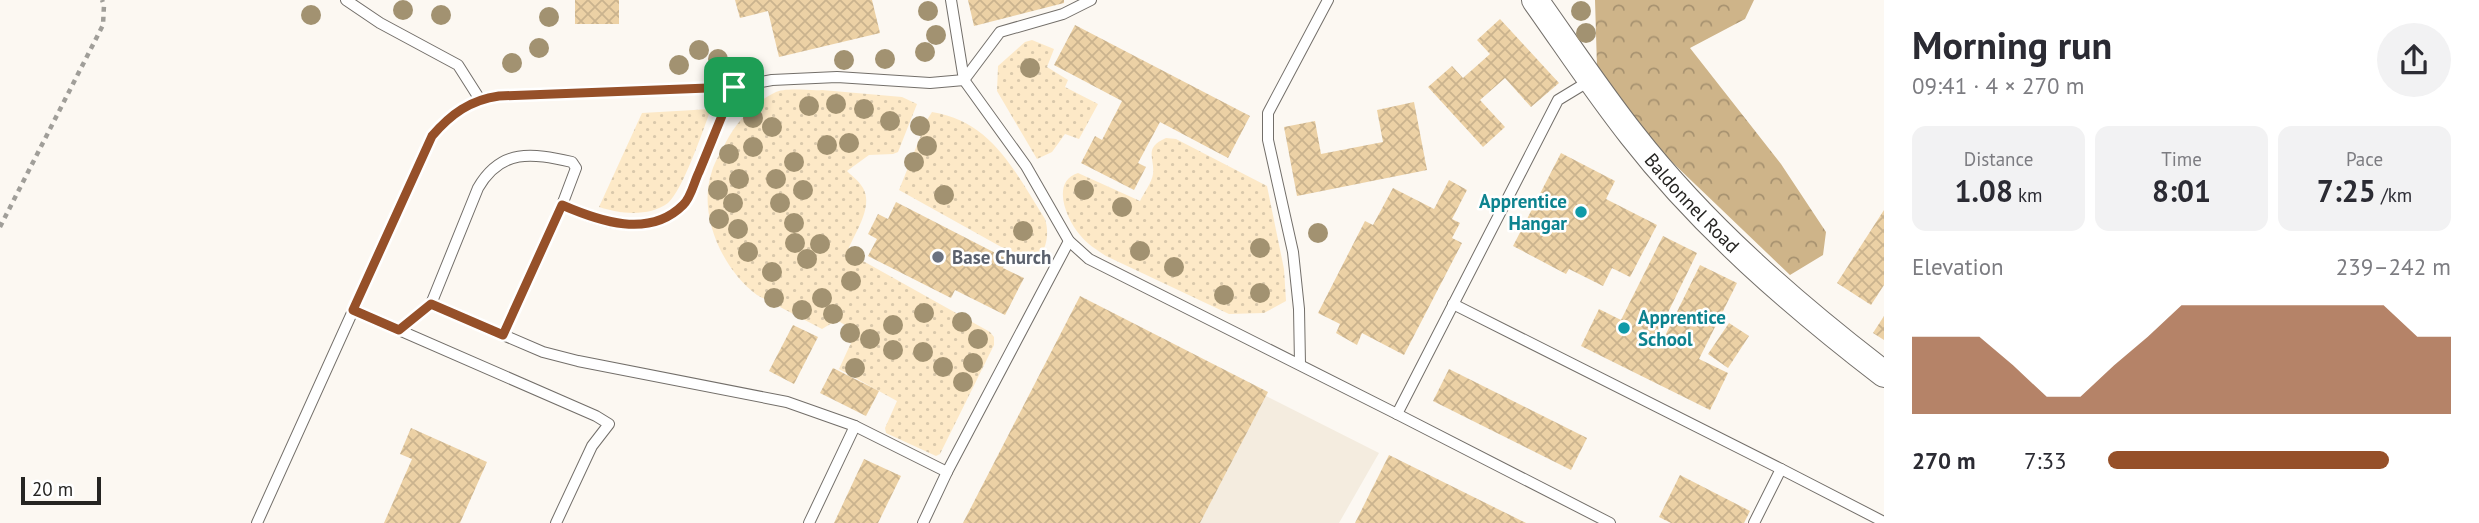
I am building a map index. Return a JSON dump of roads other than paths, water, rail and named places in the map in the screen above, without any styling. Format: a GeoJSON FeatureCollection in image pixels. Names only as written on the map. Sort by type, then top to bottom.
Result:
{"type":"FeatureCollection","features":[{"type":"Feature","properties":{"kind":"street","name":"Baldonnel Road"},"geometry":{"type":"LineString","coordinates":[[1535,0],[1633,137],[1730,242],[1781,290],[1884,374]]}},
{"type":"Feature","properties":{"kind":"lane"},"geometry":{"type":"LineString","coordinates":[[346,0],[380,23],[458,65],[479,99]]}},
{"type":"Feature","properties":{"kind":"lane"},"geometry":{"type":"LineString","coordinates":[[951,0],[964,80],[1026,166],[1069,242],[1089,259],[1610,523]]}},
{"type":"Feature","properties":{"kind":"lane"},"geometry":{"type":"LineString","coordinates":[[257,523],[432,136],[446,119],[479,99],[499,96],[734,87],[772,80],[837,77],[930,83],[964,80],[1000,32],[1063,14],[1091,0]]}},
{"type":"Feature","properties":{"kind":"lane"},"geometry":{"type":"LineString","coordinates":[[1300,364],[1299,309],[1293,252],[1272,159],[1267,127],[1268,113],[1328,0]]}},
{"type":"Feature","properties":{"kind":"lane"},"geometry":{"type":"LineString","coordinates":[[1397,414],[1558,100],[1591,80]]}},
{"type":"Feature","properties":{"kind":"lane"},"geometry":{"type":"LineString","coordinates":[[562,205],[594,219],[617,224],[642,225],[668,218],[685,203],[734,87]]}},
{"type":"Feature","properties":{"kind":"lane"},"geometry":{"type":"LineString","coordinates":[[399,330],[431,304],[478,188],[488,171],[504,160],[519,157],[539,156],[572,162],[576,168],[562,205],[503,335]]}},
{"type":"Feature","properties":{"kind":"lane"},"geometry":{"type":"LineString","coordinates":[[923,523],[947,472],[1069,242]]}},
{"type":"Feature","properties":{"kind":"lane"},"geometry":{"type":"LineString","coordinates":[[431,304],[543,352],[788,402],[855,426],[947,472]]}},
{"type":"Feature","properties":{"kind":"lane"},"geometry":{"type":"LineString","coordinates":[[1453,304],[1884,522]]}},
{"type":"Feature","properties":{"kind":"lane"},"geometry":{"type":"LineString","coordinates":[[353,310],[609,424],[592,446],[556,523]]}},
{"type":"Feature","properties":{"kind":"lane"},"geometry":{"type":"LineString","coordinates":[[809,523],[855,426]]}},
{"type":"Feature","properties":{"kind":"lane"},"geometry":{"type":"LineString","coordinates":[[1754,523],[1781,469]]}},
{"type":"Feature","properties":{"kind":"place","name":"Apprentice Hangar"},"geometry":{"type":"Point","coordinates":[1581,212]}},
{"type":"Feature","properties":{"kind":"place","name":"Base Church"},"geometry":{"type":"Point","coordinates":[938,257]}},
{"type":"Feature","properties":{"kind":"place","name":"Apprentice School"},"geometry":{"type":"Point","coordinates":[1624,328]}}]}
